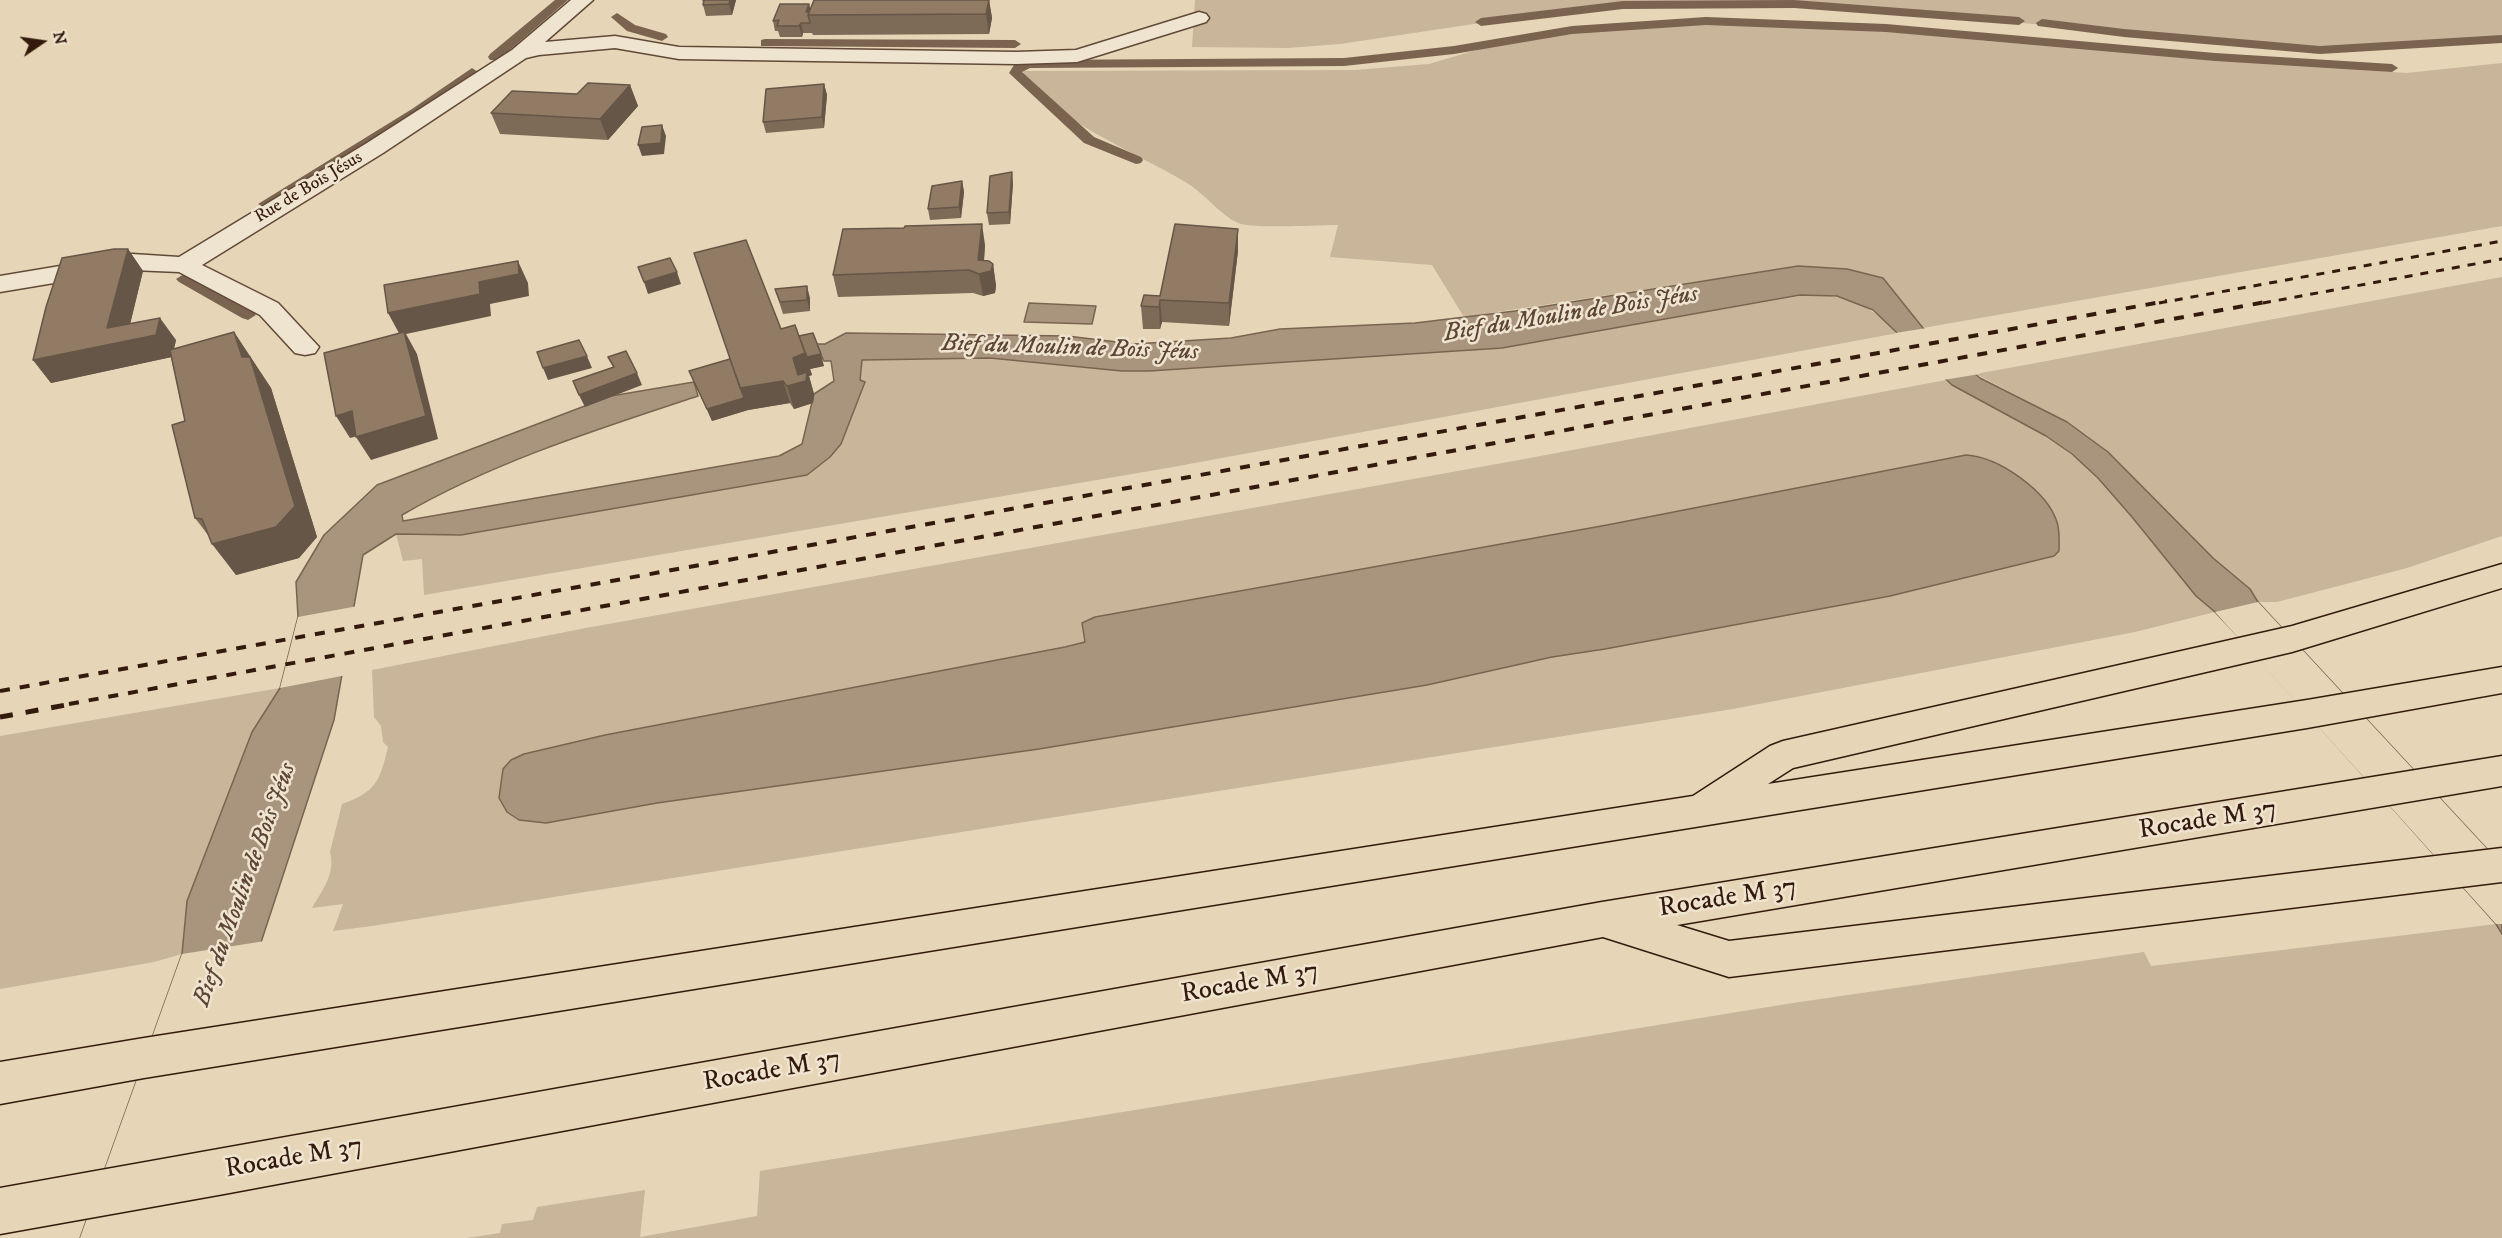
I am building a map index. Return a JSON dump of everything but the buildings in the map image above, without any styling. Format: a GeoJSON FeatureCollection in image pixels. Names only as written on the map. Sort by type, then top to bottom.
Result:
{"type":"FeatureCollection","features":[{"type":"Feature","properties":{"kind":"highway"},"geometry":{"type":"LineString","coordinates":[[1698,811],[1783,756],[2292,639],[2502,576]]}},
{"type":"Feature","properties":{"kind":"highway"},"geometry":{"type":"LineString","coordinates":[[0,1083],[144,1058],[2307,714],[2502,681]]}},
{"type":"Feature","properties":{"kind":"highway","name":"Rocade M 37"},"geometry":{"type":"LineString","coordinates":[[0,1211],[1602,920],[2502,771]]}},
{"type":"Feature","properties":{"kind":"highway"},"geometry":{"type":"LineString","coordinates":[[1602,920],[1729,959],[2502,865]]}},
{"type":"Feature","properties":{"kind":"street"},"geometry":{"type":"LineString","coordinates":[[580,3],[615,42]]}},
{"type":"Feature","properties":{"kind":"street","name":"Rue de Bois Jésus"},"geometry":{"type":"LineString","coordinates":[[183,265],[375,148],[519,54],[580,3]]}},
{"type":"Feature","properties":{"kind":"street"},"geometry":{"type":"LineString","coordinates":[[519,54],[539,49],[615,42],[679,53],[1016,58],[1077,56],[1199,18]]}},
{"type":"Feature","properties":{"kind":"street"},"geometry":{"type":"LineString","coordinates":[[0,284],[132,262],[183,265],[269,309],[305,347]]}},
{"type":"Feature","properties":{"kind":"shaded area"},"geometry":{"type":"Polygon","coordinates":[[[1195,0],[2502,0],[2502,39],[2320,50],[1835,6],[1623,5],[1554,12],[1340,44],[1288,48],[1192,47],[1195,0]]]}},
{"type":"Feature","properties":{"kind":"shaded area"},"geometry":{"type":"Polygon","coordinates":[[[1706,21],[1886,28],[1986,41],[2406,73],[2502,63],[2502,226],[1923,328],[1883,278],[1847,269],[1798,266],[1464,317],[1432,265],[1330,257],[1338,225],[1271,226],[1238,223],[1187,183],[1094,133],[1046,101],[1030,86],[1023,71],[1355,70],[1429,64],[1521,37],[1572,30],[1706,21]]]}},
{"type":"Feature","properties":{"kind":"shaded area"},"geometry":{"type":"Polygon","coordinates":[[[2502,277],[2502,536],[2407,568],[2277,602],[2258,602],[2250,589],[2213,558],[2067,422],[1976,374],[2502,277]]]}},
{"type":"Feature","properties":{"kind":"shaded area"},"geometry":{"type":"Polygon","coordinates":[[[1811,294],[1837,297],[1859,304],[1869,309],[1898,333],[1173,467],[424,595],[422,559],[403,561],[396,534],[462,535],[807,475],[841,444],[865,382],[860,380],[861,360],[990,358],[1122,371],[1149,371],[1502,348],[1811,294]]]}},
{"type":"Feature","properties":{"kind":"shaded area"},"geometry":{"type":"Polygon","coordinates":[[[1946,380],[2029,426],[2082,463],[2116,497],[2196,593],[2215,612],[2135,632],[1733,709],[372,926],[333,931],[343,904],[312,908],[330,874],[330,852],[342,804],[362,795],[375,784],[385,759],[388,747],[383,742],[381,726],[374,717],[372,670],[586,628],[1530,458],[1946,380]],[[1966,455],[1519,542],[1130,610],[1082,626],[1085,642],[1065,647],[553,747],[546,823],[657,803],[1039,749],[1427,685],[1552,657],[1890,596],[2043,559],[2040,497],[2025,482],[1998,463],[1966,455]]]}},
{"type":"Feature","properties":{"kind":"shaded area"},"geometry":{"type":"Polygon","coordinates":[[[280,688],[252,732],[187,901],[182,954],[154,962],[0,989],[0,736],[280,688]]]}},
{"type":"Feature","properties":{"kind":"shaded area"},"geometry":{"type":"Polygon","coordinates":[[[2496,924],[2502,934],[2502,1238],[467,1238],[500,1233],[502,1224],[533,1220],[537,1207],[645,1190],[640,1237],[757,1216],[760,1171],[1793,1003],[2144,952],[2151,966],[2496,924]]]}},
{"type":"Feature","properties":{"kind":"water","name":"Bief du Moulin de Bois Jéus"},"geometry":{"type":"Polygon","coordinates":[[[1798,266],[1847,269],[1883,278],[1923,328],[1980,378],[2067,422],[2108,452],[2213,558],[2250,589],[2258,602],[2502,865],[2502,934],[2496,924],[2250,649],[2215,612],[2196,596],[2098,478],[2072,454],[2046,436],[1952,385],[1873,310],[1837,296],[1800,295],[1502,348],[1149,371],[1122,371],[990,358],[862,360],[860,380],[865,382],[841,444],[830,457],[807,475],[461,535],[396,534],[363,555],[334,720],[164,1238],[80,1238],[182,954],[187,901],[252,732],[280,688],[298,617],[296,582],[324,535],[377,485],[611,396],[694,382],[698,396],[584,434],[509,463],[402,515],[403,521],[779,456],[802,444],[814,394],[834,381],[831,361],[824,361],[816,344],[825,344],[846,333],[1067,336],[1134,344],[1231,338],[1280,329],[1415,323],[1515,311],[1798,266]]]}},
{"type":"Feature","properties":{"kind":"water"},"geometry":{"type":"Polygon","coordinates":[[[1029,303],[1096,306],[1092,324],[1024,322],[1029,303]]]}},
{"type":"Feature","properties":{"kind":"water"},"geometry":{"type":"Polygon","coordinates":[[[1966,455],[1979,457],[2007,469],[2033,488],[2043,499],[2052,510],[2058,525],[2059,551],[2054,556],[1890,596],[1552,657],[1427,685],[1039,749],[657,803],[546,823],[519,820],[507,812],[499,798],[503,769],[511,760],[524,754],[605,735],[1065,647],[1085,642],[1082,623],[1095,617],[1607,525],[1966,455]]]}},
{"type":"Feature","properties":{"kind":"pier"},"geometry":{"type":"Polygon","coordinates":[[[1927,328],[1980,374],[1943,380],[1895,333],[1927,328]]]}},
{"type":"Feature","properties":{"kind":"pier"},"geometry":{"type":"Polygon","coordinates":[[[2258,602],[2502,865],[2502,924],[2496,924],[2215,612],[2258,602]]]}},
{"type":"Feature","properties":{"kind":"pier"},"geometry":{"type":"Polygon","coordinates":[[[358,606],[347,675],[280,688],[298,617],[358,606]]]}},
{"type":"Feature","properties":{"kind":"pier"},"geometry":{"type":"Polygon","coordinates":[[[265,941],[167,1238],[80,1238],[182,954],[265,941]]]}},
{"type":"Feature","properties":{"kind":"waterway"},"geometry":{"type":"LineString","coordinates":[[494,57],[562,0]]}},
{"type":"Feature","properties":{"kind":"waterway"},"geometry":{"type":"LineString","coordinates":[[1481,22],[1623,5],[1794,4],[2019,21]]}},
{"type":"Feature","properties":{"kind":"waterway"},"geometry":{"type":"LineString","coordinates":[[617,17],[631,28],[662,37]]}},
{"type":"Feature","properties":{"kind":"waterway"},"geometry":{"type":"LineString","coordinates":[[1136,160],[1089,140],[1015,73],[1018,68],[1029,64],[1344,62],[1454,50],[1572,30],[1706,21],[1886,28],[2215,57],[2392,68]]}},
{"type":"Feature","properties":{"kind":"waterway"},"geometry":{"type":"LineString","coordinates":[[2042,23],[2124,33],[2320,50],[2502,39]]}},
{"type":"Feature","properties":{"kind":"waterway"},"geometry":{"type":"LineString","coordinates":[[765,43],[1015,44]]}},
{"type":"Feature","properties":{"kind":"waterway"},"geometry":{"type":"LineString","coordinates":[[265,204],[417,112],[472,72]]}},
{"type":"Feature","properties":{"kind":"waterway"},"geometry":{"type":"LineString","coordinates":[[184,279],[248,315]]}},
{"type":"Feature","properties":{"kind":"waterway"},"geometry":{"type":"LineString","coordinates":[[264,343],[266,354]]}},
{"type":"Feature","properties":{"kind":"railway"},"geometry":{"type":"LineString","coordinates":[[2159,303],[2502,241]]}},
{"type":"Feature","properties":{"kind":"railway"},"geometry":{"type":"LineString","coordinates":[[2263,303],[2502,259]]}},
{"type":"Feature","properties":{"kind":"railway"},"geometry":{"type":"LineString","coordinates":[[0,691],[2167,301]]}},
{"type":"Feature","properties":{"kind":"railway"},"geometry":{"type":"LineString","coordinates":[[69,704],[2271,301]]}},
{"type":"Feature","properties":{"kind":"railway"},"geometry":{"type":"LineString","coordinates":[[0,717],[77,703]]}}]}
